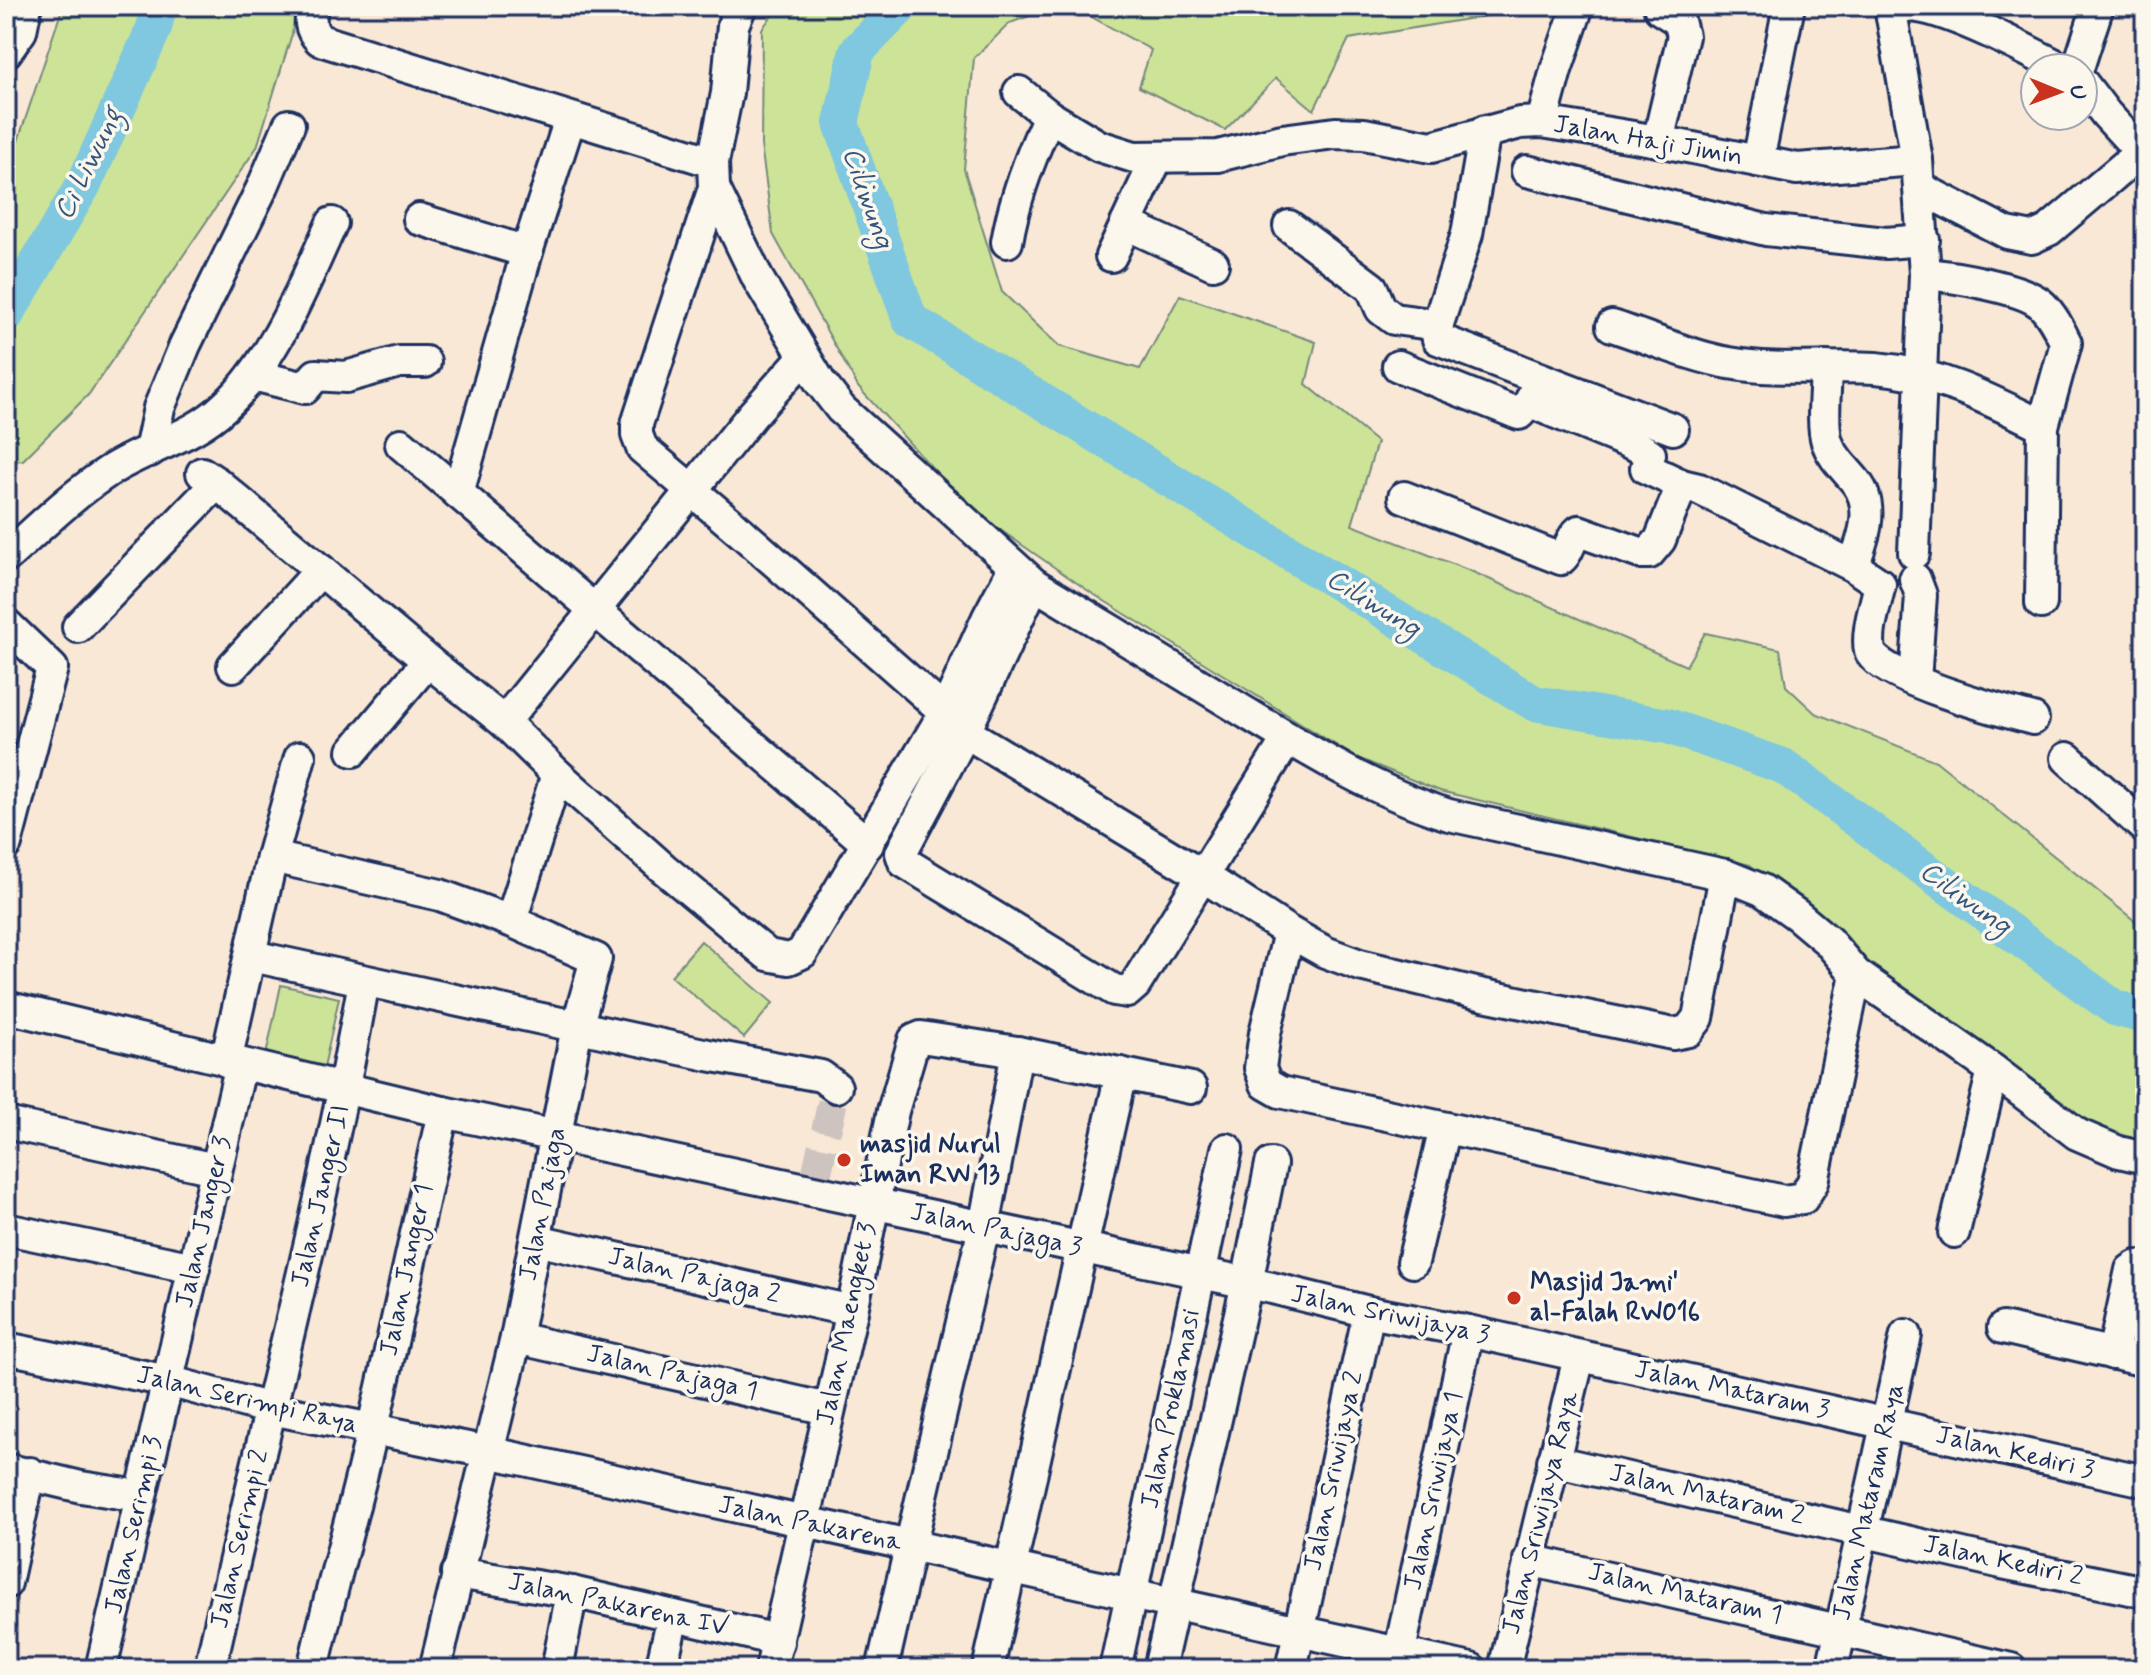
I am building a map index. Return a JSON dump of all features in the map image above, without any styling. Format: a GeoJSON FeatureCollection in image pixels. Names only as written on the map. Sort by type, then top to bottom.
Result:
{"type":"FeatureCollection","features":[{"type":"Feature","properties":{"kind":"street"},"geometry":{"type":"LineString","coordinates":[[6,52],[21,31],[26,6]]}},
{"type":"Feature","properties":{"kind":"street"},"geometry":{"type":"LineString","coordinates":[[312,6],[309,23],[320,40],[570,119],[714,175],[758,279],[804,357],[841,409],[1024,576],[1288,738],[1358,778],[1423,807],[1725,875],[1762,890],[1828,941],[1856,974],[1993,1070],[2077,1134],[2119,1152],[2145,1158]]}},
{"type":"Feature","properties":{"kind":"street"},"geometry":{"type":"LineString","coordinates":[[1542,122],[1578,6]]}},
{"type":"Feature","properties":{"kind":"street"},"geometry":{"type":"LineString","coordinates":[[1658,141],[1683,36],[1679,21],[1659,6]]}},
{"type":"Feature","properties":{"kind":"street"},"geometry":{"type":"LineString","coordinates":[[1758,161],[1789,6]]}},
{"type":"Feature","properties":{"kind":"street"},"geometry":{"type":"LineString","coordinates":[[1890,6],[1919,181],[1924,240],[1914,566],[1921,595],[1915,681]]}},
{"type":"Feature","properties":{"kind":"street"},"geometry":{"type":"LineString","coordinates":[[1909,6],[1927,8],[2027,52]]}},
{"type":"Feature","properties":{"kind":"street"},"geometry":{"type":"LineString","coordinates":[[2083,52],[2098,6]]}},
{"type":"Feature","properties":{"kind":"street"},"geometry":{"type":"LineString","coordinates":[[730,8],[733,25],[727,93],[714,175],[637,424],[637,435],[642,448],[955,722],[1325,952],[1360,965],[1498,998],[1673,1034],[1688,1031],[1698,1018],[1725,875]]}},
{"type":"Feature","properties":{"kind":"street","name":"Jalan Haji Jimin"},"geometry":{"type":"LineString","coordinates":[[1019,92],[1049,116],[1099,146],[1134,157],[1218,156],[1282,140],[1335,133],[1364,134],[1431,147],[1520,123],[1542,122],[1797,169],[1919,181]]}},
{"type":"Feature","properties":{"kind":"street"},"geometry":{"type":"LineString","coordinates":[[1919,181],[2007,233],[2032,238],[2049,230],[2143,157],[2099,105]]}},
{"type":"Feature","properties":{"kind":"street"},"geometry":{"type":"LineString","coordinates":[[1007,242],[1011,216],[1049,116]]}},
{"type":"Feature","properties":{"kind":"street"},"geometry":{"type":"LineString","coordinates":[[458,493],[527,252],[570,119]]}},
{"type":"Feature","properties":{"kind":"street"},"geometry":{"type":"LineString","coordinates":[[150,451],[159,408],[185,345],[244,226],[289,125]]}},
{"type":"Feature","properties":{"kind":"street"},"geometry":{"type":"LineString","coordinates":[[1485,131],[1467,234],[1438,325],[1438,339],[1650,454],[1646,468],[1735,505],[1853,566],[1880,584],[1870,633],[1870,651],[1879,663],[1915,681],[1976,704],[2033,719]]}},
{"type":"Feature","properties":{"kind":"street"},"geometry":{"type":"LineString","coordinates":[[1111,256],[1157,158]]}},
{"type":"Feature","properties":{"kind":"street"},"geometry":{"type":"LineString","coordinates":[[1527,171],[1766,230],[1886,243],[1924,240]]}},
{"type":"Feature","properties":{"kind":"street"},"geometry":{"type":"LineString","coordinates":[[419,219],[527,252]]}},
{"type":"Feature","properties":{"kind":"street"},"geometry":{"type":"LineString","coordinates":[[6,557],[110,470],[187,434],[225,407],[253,375],[288,316],[332,223]]}},
{"type":"Feature","properties":{"kind":"street"},"geometry":{"type":"LineString","coordinates":[[1126,224],[1213,264]]}},
{"type":"Feature","properties":{"kind":"street"},"geometry":{"type":"LineString","coordinates":[[1289,226],[1372,288],[1381,309],[1394,319],[1438,325]]}},
{"type":"Feature","properties":{"kind":"street"},"geometry":{"type":"LineString","coordinates":[[1925,274],[1961,277],[2033,298],[2054,320],[2066,343],[2043,426],[2041,603]]}},
{"type":"Feature","properties":{"kind":"street"},"geometry":{"type":"LineString","coordinates":[[1612,326],[1727,363],[1781,368],[1878,369],[1920,375],[1962,386],[2043,426]]}},
{"type":"Feature","properties":{"kind":"street"},"geometry":{"type":"LineString","coordinates":[[504,722],[753,414],[804,357]]}},
{"type":"Feature","properties":{"kind":"street"},"geometry":{"type":"LineString","coordinates":[[253,375],[305,388],[316,375],[346,377],[399,362],[425,362]]}},
{"type":"Feature","properties":{"kind":"street"},"geometry":{"type":"LineString","coordinates":[[1398,366],[1519,414],[1535,390]]}},
{"type":"Feature","properties":{"kind":"street"},"geometry":{"type":"LineString","coordinates":[[1826,367],[1826,438],[1832,454],[1859,486],[1866,507],[1866,533],[1853,566]]}},
{"type":"Feature","properties":{"kind":"street"},"geometry":{"type":"LineString","coordinates":[[1535,390],[1673,429]]}},
{"type":"Feature","properties":{"kind":"street"},"geometry":{"type":"LineString","coordinates":[[401,444],[868,844]]}},
{"type":"Feature","properties":{"kind":"street"},"geometry":{"type":"LineString","coordinates":[[78,627],[210,478],[504,722],[557,774],[663,868],[768,955],[789,959],[802,953],[868,844],[955,722]]}},
{"type":"Feature","properties":{"kind":"street"},"geometry":{"type":"LineString","coordinates":[[1404,497],[1561,559],[1572,537],[1579,531],[1640,553],[1649,553],[1660,540],[1682,485]]}},
{"type":"Feature","properties":{"kind":"street"},"geometry":{"type":"LineString","coordinates":[[233,666],[321,570]]}},
{"type":"Feature","properties":{"kind":"street"},"geometry":{"type":"LineString","coordinates":[[1024,576],[955,722],[904,843],[901,853],[904,862],[1114,990],[1127,992],[1135,985],[1288,738]]}},
{"type":"Feature","properties":{"kind":"street"},"geometry":{"type":"LineString","coordinates":[[6,624],[52,668],[6,844]]}},
{"type":"Feature","properties":{"kind":"street"},"geometry":{"type":"LineString","coordinates":[[353,751],[428,661]]}},
{"type":"Feature","properties":{"kind":"street","name":"Jalan Janger 3"},"geometry":{"type":"LineString","coordinates":[[168,1381],[215,1169],[272,857],[300,757]]}},
{"type":"Feature","properties":{"kind":"street"},"geometry":{"type":"LineString","coordinates":[[2067,758],[2145,828]]}},
{"type":"Feature","properties":{"kind":"street"},"geometry":{"type":"LineString","coordinates":[[515,908],[557,774]]}},
{"type":"Feature","properties":{"kind":"street","name":"Jalan Pajaga"},"geometry":{"type":"LineString","coordinates":[[272,857],[440,895],[595,957],[577,1027],[516,1338],[435,1669]]}},
{"type":"Feature","properties":{"kind":"street"},"geometry":{"type":"LineString","coordinates":[[1289,932],[1265,1033],[1260,1068],[1266,1084],[1280,1092],[1784,1201],[1803,1198],[1813,1182],[1856,974]]}},
{"type":"Feature","properties":{"kind":"street"},"geometry":{"type":"LineString","coordinates":[[252,956],[577,1027],[821,1076],[836,1087]]}},
{"type":"Feature","properties":{"kind":"street","name":"Jalan Janger II"},"geometry":{"type":"LineString","coordinates":[[271,1409],[345,1089],[364,981]]}},
{"type":"Feature","properties":{"kind":"street","name":"Jalan Pajaga 3"},"geometry":{"type":"LineString","coordinates":[[6,1007],[443,1112],[814,1183],[873,1204],[1201,1274]]}},
{"type":"Feature","properties":{"kind":"street","name":"Jalan Maengket 3"},"geometry":{"type":"LineString","coordinates":[[775,1656],[897,1097],[914,1040],[921,1037],[1017,1052]]}},
{"type":"Feature","properties":{"kind":"street"},"geometry":{"type":"LineString","coordinates":[[882,1669],[984,1227],[1017,1052],[1191,1088]]}},
{"type":"Feature","properties":{"kind":"street"},"geometry":{"type":"LineString","coordinates":[[1954,1232],[1993,1070]]}},
{"type":"Feature","properties":{"kind":"street"},"geometry":{"type":"LineString","coordinates":[[988,1669],[1121,1073]]}},
{"type":"Feature","properties":{"kind":"street","name":"Jalan Janger 1"},"geometry":{"type":"LineString","coordinates":[[313,1669],[373,1428],[443,1112]]}},
{"type":"Feature","properties":{"kind":"street"},"geometry":{"type":"LineString","coordinates":[[6,1123],[215,1169]]}},
{"type":"Feature","properties":{"kind":"street"},"geometry":{"type":"LineString","coordinates":[[1413,1262],[1445,1128]]}},
{"type":"Feature","properties":{"kind":"street","name":"Jalan Proklamasi"},"geometry":{"type":"LineString","coordinates":[[1115,1669],[1227,1149]]}},
{"type":"Feature","properties":{"kind":"street","name":"Jalan Proklamasi"},"geometry":{"type":"LineString","coordinates":[[1159,1669],[1271,1164]]}},
{"type":"Feature","properties":{"kind":"street"},"geometry":{"type":"LineString","coordinates":[[6,1229],[194,1268]]}},
{"type":"Feature","properties":{"kind":"street","name":"Jalan Pajaga 2"},"geometry":{"type":"LineString","coordinates":[[536,1240],[852,1311]]}},
{"type":"Feature","properties":{"kind":"street"},"geometry":{"type":"LineString","coordinates":[[2113,1354],[2131,1270],[2137,1266],[2145,1267]]}},
{"type":"Feature","properties":{"kind":"street","name":"Jalan Sriwijaya 3"},"geometry":{"type":"LineString","coordinates":[[1201,1274],[1579,1357]]}},
{"type":"Feature","properties":{"kind":"street","name":"Jalan Sriwijaya 2"},"geometry":{"type":"LineString","coordinates":[[1291,1669],[1369,1312]]}},
{"type":"Feature","properties":{"kind":"street"},"geometry":{"type":"LineString","coordinates":[[2003,1328],[2145,1361]]}},
{"type":"Feature","properties":{"kind":"street","name":"Jalan Sriwijaya 1"},"geometry":{"type":"LineString","coordinates":[[1398,1660],[1468,1331]]}},
{"type":"Feature","properties":{"kind":"street","name":"Jalan Mataram Raya"},"geometry":{"type":"LineString","coordinates":[[1832,1669],[1906,1335]]}},
{"type":"Feature","properties":{"kind":"street","name":"Jalan Pajaga 1"},"geometry":{"type":"LineString","coordinates":[[516,1338],[828,1409]]}},
{"type":"Feature","properties":{"kind":"street","name":"Jalan Serimpi Raya"},"geometry":{"type":"LineString","coordinates":[[6,1348],[168,1381],[271,1409],[488,1452]]}},
{"type":"Feature","properties":{"kind":"street","name":"Jalan Mataram 3"},"geometry":{"type":"LineString","coordinates":[[1579,1357],[1885,1424]]}},
{"type":"Feature","properties":{"kind":"street","name":"Jalan Sriwijaya Raya"},"geometry":{"type":"LineString","coordinates":[[1504,1669],[1579,1357]]}},
{"type":"Feature","properties":{"kind":"street","name":"Jalan Serimpi 3"},"geometry":{"type":"LineString","coordinates":[[101,1669],[168,1381]]}},
{"type":"Feature","properties":{"kind":"street","name":"Jalan Serimpi 2"},"geometry":{"type":"LineString","coordinates":[[210,1669],[271,1409]]}},
{"type":"Feature","properties":{"kind":"street","name":"Jalan Kediri 3"},"geometry":{"type":"LineString","coordinates":[[1885,1424],[2145,1481]]}},
{"type":"Feature","properties":{"kind":"street","name":"Jalan Pakarena"},"geometry":{"type":"LineString","coordinates":[[488,1452],[803,1524],[1299,1630],[1398,1660],[1471,1669]]}},
{"type":"Feature","properties":{"kind":"street","name":"Jalan Mataram 2"},"geometry":{"type":"LineString","coordinates":[[1553,1461],[1861,1529]]}},
{"type":"Feature","properties":{"kind":"street"},"geometry":{"type":"LineString","coordinates":[[6,1583],[18,1471],[81,1487],[139,1496]]}},
{"type":"Feature","properties":{"kind":"street","name":"Jalan Kediri 2"},"geometry":{"type":"LineString","coordinates":[[1861,1529],[2002,1563],[2145,1592]]}},
{"type":"Feature","properties":{"kind":"street","name":"Jalan Mataram 1"},"geometry":{"type":"LineString","coordinates":[[1529,1560],[2011,1669]]}},
{"type":"Feature","properties":{"kind":"street","name":"Jalan Pakarena IV"},"geometry":{"type":"LineString","coordinates":[[457,1573],[572,1592],[673,1616],[775,1656]]}},
{"type":"Feature","properties":{"kind":"street"},"geometry":{"type":"LineString","coordinates":[[557,1669],[572,1592]]}},
{"type":"Feature","properties":{"kind":"street"},"geometry":{"type":"LineString","coordinates":[[661,1669],[673,1616]]}},
{"type":"Feature","properties":{"kind":"green space"},"geometry":{"type":"Polygon","coordinates":[[[63,6],[296,6],[292,34],[257,147],[89,394],[23,460],[6,462],[6,177],[63,6]]]}},
{"type":"Feature","properties":{"kind":"green space"},"geometry":{"type":"Polygon","coordinates":[[[779,6],[1057,6],[1010,23],[974,58],[964,169],[1002,292],[1059,346],[1140,369],[1180,295],[1316,342],[1306,384],[1377,442],[1352,525],[1473,572],[1686,666],[1705,633],[1780,649],[1786,686],[1815,713],[1936,761],[2145,929],[2145,1138],[2116,1136],[2047,1098],[1945,1028],[1750,865],[1440,791],[1355,757],[1090,592],[970,509],[858,387],[773,234],[761,145],[762,29],[779,6]]]}},
{"type":"Feature","properties":{"kind":"green space"},"geometry":{"type":"Polygon","coordinates":[[[1072,6],[1546,6],[1349,39],[1314,110],[1276,78],[1225,130],[1139,87],[1151,50],[1072,6]]]}},
{"type":"Feature","properties":{"kind":"green space"},"geometry":{"type":"Polygon","coordinates":[[[701,941],[773,1003],[744,1038],[671,976],[701,941]]]}},
{"type":"Feature","properties":{"kind":"green space"},"geometry":{"type":"Polygon","coordinates":[[[281,985],[339,998],[321,1081],[263,1069],[281,985]]]}},
{"type":"Feature","properties":{"kind":"waterway","name":"Ci Liwung"},"geometry":{"type":"LineString","coordinates":[[6,315],[85,182],[154,28],[159,6]]}},
{"type":"Feature","properties":{"kind":"waterway","name":"Ciliwung"},"geometry":{"type":"LineString","coordinates":[[901,6],[857,51],[841,123],[910,320],[1534,703],[1668,726],[1783,766],[2115,1008],[2145,1016]]}},
{"type":"Feature","properties":{"kind":"tunnel"},"geometry":{"type":"LineString","coordinates":[[816,1176],[836,1087]]}},
{"type":"Feature","properties":{"kind":"place","name":"masjid Nurul Iman RW 13"},"geometry":{"type":"Point","coordinates":[844,1160]}},
{"type":"Feature","properties":{"kind":"place","name":"Masjid Jami' al-Falah RW016"},"geometry":{"type":"Point","coordinates":[1514,1298]}}]}
